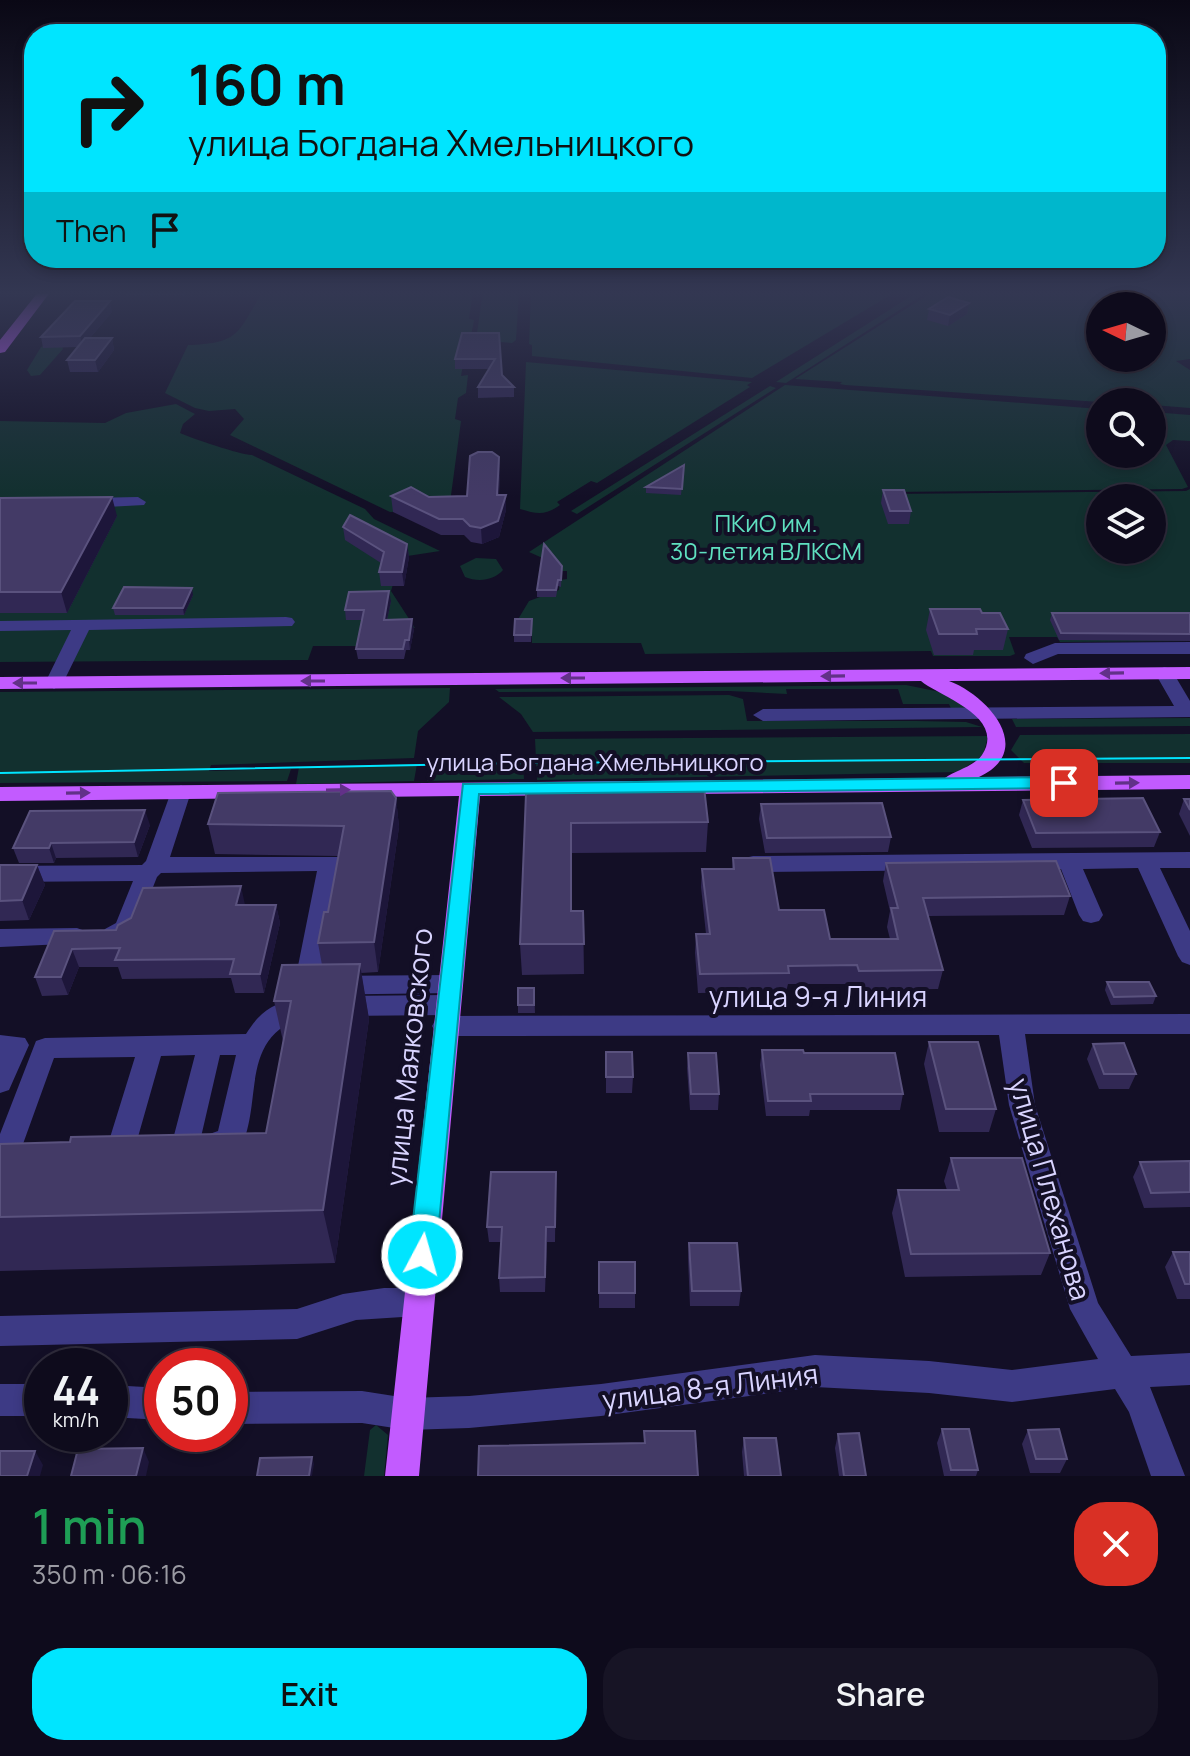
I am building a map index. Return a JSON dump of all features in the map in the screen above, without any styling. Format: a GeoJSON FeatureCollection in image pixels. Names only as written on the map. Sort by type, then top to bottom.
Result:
{"type":"FeatureCollection","features":[{"type":"Feature","properties":{"kind":"main road"},"geometry":{"type":"LineString","coordinates":[[0,683],[1190,673]]}},
{"type":"Feature","properties":{"kind":"main road"},"geometry":{"type":"LineString","coordinates":[[911,675],[955,689],[987,713],[997,740],[990,760],[971,775],[937,784]]}},
{"type":"Feature","properties":{"kind":"main road","name":"улица Богдана Хмельницкого"},"geometry":{"type":"LineString","coordinates":[[0,794],[1190,782]]}},
{"type":"Feature","properties":{"kind":"main road","name":"улица Маяковского"},"geometry":{"type":"LineString","coordinates":[[402,1476],[470,788]]}},
{"type":"Feature","properties":{"kind":"street"},"geometry":{"type":"LineString","coordinates":[[79,503],[138,502]]}},
{"type":"Feature","properties":{"kind":"street"},"geometry":{"type":"LineString","coordinates":[[0,626],[286,622]]}},
{"type":"Feature","properties":{"kind":"street"},"geometry":{"type":"LineString","coordinates":[[54,683],[83,625]]}},
{"type":"Feature","properties":{"kind":"street"},"geometry":{"type":"LineString","coordinates":[[1033,658],[1055,649],[1190,648]]}},
{"type":"Feature","properties":{"kind":"street"},"geometry":{"type":"LineString","coordinates":[[763,715],[1187,712],[1164,673]]}},
{"type":"Feature","properties":{"kind":"street"},"geometry":{"type":"LineString","coordinates":[[0,938],[110,937],[126,929],[181,792]]}},
{"type":"Feature","properties":{"kind":"street"},"geometry":{"type":"LineString","coordinates":[[1145,860],[1190,956]]}},
{"type":"Feature","properties":{"kind":"street"},"geometry":{"type":"LineString","coordinates":[[753,864],[1190,860]]}},
{"type":"Feature","properties":{"kind":"street"},"geometry":{"type":"LineString","coordinates":[[1069,861],[1091,915]]}},
{"type":"Feature","properties":{"kind":"street"},"geometry":{"type":"LineString","coordinates":[[0,874],[330,863],[306,986],[447,1005]]}},
{"type":"Feature","properties":{"kind":"street"},"geometry":{"type":"LineString","coordinates":[[94,1145],[230,1142],[252,1044],[263,1023],[289,1007],[447,1005]]}},
{"type":"Feature","properties":{"kind":"street","name":"улица 9-я Линия"},"geometry":{"type":"LineString","coordinates":[[447,1005],[1011,1026],[1190,1024]]}},
{"type":"Feature","properties":{"kind":"street","name":"улица Плеханова"},"geometry":{"type":"LineString","coordinates":[[1011,1026],[1022,1105],[1085,1309],[1142,1404],[1168,1476]]}},
{"type":"Feature","properties":{"kind":"street"},"geometry":{"type":"LineString","coordinates":[[37,1146],[4,1147],[45,1048],[252,1044]]}},
{"type":"Feature","properties":{"kind":"street"},"geometry":{"type":"LineString","coordinates":[[0,1045],[16,1045],[0,1082]]}},
{"type":"Feature","properties":{"kind":"street"},"geometry":{"type":"LineString","coordinates":[[186,1143],[210,1045]]}},
{"type":"Feature","properties":{"kind":"street"},"geometry":{"type":"LineString","coordinates":[[122,1144],[151,1046]]}},
{"type":"Feature","properties":{"kind":"street"},"geometry":{"type":"LineString","coordinates":[[0,1331],[297,1324],[341,1306],[370,1302],[418,1302]]}},
{"type":"Feature","properties":{"kind":"street","name":"улица 8-я Линия"},"geometry":{"type":"LineString","coordinates":[[248,1408],[362,1407],[407,1414],[601,1400],[815,1371],[929,1377],[1012,1386],[1123,1372],[1190,1369]]}},
{"type":"Feature","properties":{"kind":"street"},"geometry":{"type":"LineString","coordinates":[[0,1400],[24,1400]]}},
{"type":"Feature","properties":{"kind":"green space"},"geometry":{"type":"Polygon","coordinates":[[[33,360],[53,360],[40,375],[31,376],[27,370],[33,360]]]}},
{"type":"Feature","properties":{"kind":"green space"},"geometry":{"type":"Polygon","coordinates":[[[181,360],[465,360],[461,376],[468,375],[466,393],[458,398],[455,419],[461,421],[449,510],[390,512],[230,435],[244,419],[235,409],[209,411],[195,408],[165,393],[181,360]]]}},
{"type":"Feature","properties":{"kind":"green space"},"geometry":{"type":"Polygon","coordinates":[[[571,360],[782,360],[752,378],[571,360]]]}},
{"type":"Feature","properties":{"kind":"green space"},"geometry":{"type":"Polygon","coordinates":[[[811,360],[822,360],[786,383],[776,382],[811,360]]]}},
{"type":"Feature","properties":{"kind":"green space"},"geometry":{"type":"Polygon","coordinates":[[[825,360],[1086,360],[1086,372],[1166,372],[1166,360],[1184,360],[1176,361],[1190,370],[1190,408],[1166,406],[1166,388],[1086,388],[1086,401],[840,384],[842,382],[795,379],[825,360]]]}},
{"type":"Feature","properties":{"kind":"green space","name":"ПКиО им. 30-летия ВЛКСМ"},"geometry":{"type":"Polygon","coordinates":[[[526,362],[752,382],[747,385],[750,387],[597,483],[591,481],[557,502],[560,505],[555,509],[536,513],[520,509],[526,362]]]}},
{"type":"Feature","properties":{"kind":"green space","name":"ПКиО им. 30-летия ВЛКСМ"},"geometry":{"type":"Polygon","coordinates":[[[785,385],[1086,408],[1086,468],[1166,468],[1166,445],[1188,487],[1166,489],[1166,484],[1086,484],[1086,490],[889,492],[881,502],[889,494],[1086,492],[1086,564],[1166,564],[1166,491],[1190,489],[1190,641],[1060,642],[1057,637],[1009,637],[1015,654],[1010,656],[933,656],[931,651],[645,654],[641,643],[532,643],[532,627],[514,626],[529,601],[559,590],[560,580],[567,579],[567,571],[552,571],[556,564],[529,552],[785,385]]]}},
{"type":"Feature","properties":{"kind":"green space"},"geometry":{"type":"Polygon","coordinates":[[[770,386],[776,388],[577,514],[571,511],[770,386]]]}},
{"type":"Feature","properties":{"kind":"green space"},"geometry":{"type":"Polygon","coordinates":[[[176,404],[195,414],[183,424],[180,433],[252,455],[365,509],[374,519],[440,551],[401,557],[391,591],[415,628],[397,629],[393,646],[313,646],[308,660],[0,662],[0,421],[105,423],[126,413],[176,404]]]}},
{"type":"Feature","properties":{"kind":"green space","name":"ПКиО им. 30-летия ВЛКСМ"},"geometry":{"type":"Polygon","coordinates":[[[1166,413],[1190,415],[1190,441],[1173,440],[1166,445],[1166,413]]]}},
{"type":"Feature","properties":{"kind":"green space"},"geometry":{"type":"Polygon","coordinates":[[[476,558],[496,559],[503,570],[485,580],[465,577],[460,566],[476,558]]]}},
{"type":"Feature","properties":{"kind":"green space"},"geometry":{"type":"Polygon","coordinates":[[[906,685],[950,694],[973,711],[952,711],[949,704],[903,704],[898,689],[786,689],[787,694],[730,691],[499,692],[495,689],[906,685]]]}},
{"type":"Feature","properties":{"kind":"green space"},"geometry":{"type":"Polygon","coordinates":[[[450,688],[449,702],[418,731],[414,758],[211,765],[209,771],[291,769],[287,781],[0,783],[0,692],[450,688]]]}},
{"type":"Feature","properties":{"kind":"green space"},"geometry":{"type":"Polygon","coordinates":[[[729,695],[743,699],[747,721],[966,722],[982,727],[533,732],[521,714],[499,697],[729,695]]]}},
{"type":"Feature","properties":{"kind":"green space"},"geometry":{"type":"Polygon","coordinates":[[[1190,718],[1190,726],[1016,727],[1012,719],[1190,718]]]}},
{"type":"Feature","properties":{"kind":"green space"},"geometry":{"type":"Polygon","coordinates":[[[1190,734],[1190,763],[1024,763],[1011,750],[1020,735],[1190,734]]]}},
{"type":"Feature","properties":{"kind":"green space"},"geometry":{"type":"Polygon","coordinates":[[[988,736],[983,755],[959,772],[537,780],[535,739],[988,736]]]}},
{"type":"Feature","properties":{"kind":"green space"},"geometry":{"type":"Polygon","coordinates":[[[523,761],[524,779],[427,781],[431,762],[523,761]]]}},
{"type":"Feature","properties":{"kind":"green space"},"geometry":{"type":"Polygon","coordinates":[[[417,764],[414,781],[296,784],[299,767],[417,764]]]}},
{"type":"Feature","properties":{"kind":"green space"},"geometry":{"type":"Polygon","coordinates":[[[376,1425],[388,1435],[384,1476],[364,1476],[370,1430],[376,1425]]]}},
{"type":"Feature","properties":{"kind":"building"},"geometry":{"type":"Polygon","coordinates":[[[494,360],[501,360],[502,375],[514,387],[478,387],[494,360]]]}},
{"type":"Feature","properties":{"kind":"building"},"geometry":{"type":"Polygon","coordinates":[[[478,452],[492,452],[499,457],[497,495],[506,495],[498,521],[481,528],[470,526],[463,519],[439,519],[391,496],[411,487],[429,497],[467,496],[470,456],[478,452]]]}},
{"type":"Feature","properties":{"kind":"building"},"geometry":{"type":"Polygon","coordinates":[[[684,465],[682,489],[646,487],[684,465]]]}},
{"type":"Feature","properties":{"kind":"building"},"geometry":{"type":"Polygon","coordinates":[[[883,490],[904,490],[911,511],[890,511],[883,490]]]}},
{"type":"Feature","properties":{"kind":"building"},"geometry":{"type":"Polygon","coordinates":[[[112,497],[61,592],[0,592],[0,498],[112,497]]]}},
{"type":"Feature","properties":{"kind":"building"},"geometry":{"type":"Polygon","coordinates":[[[350,515],[407,544],[402,572],[379,572],[384,552],[343,527],[350,515]]]}},
{"type":"Feature","properties":{"kind":"building"},"geometry":{"type":"Polygon","coordinates":[[[544,544],[562,566],[561,580],[558,580],[556,590],[537,590],[544,544]]]}},
{"type":"Feature","properties":{"kind":"building"},"geometry":{"type":"Polygon","coordinates":[[[124,587],[192,588],[183,608],[113,608],[124,587]]]}},
{"type":"Feature","properties":{"kind":"building"},"geometry":{"type":"Polygon","coordinates":[[[389,591],[384,620],[412,619],[409,640],[405,640],[403,649],[356,649],[364,610],[345,610],[349,592],[389,591]]]}},
{"type":"Feature","properties":{"kind":"building"},"geometry":{"type":"Polygon","coordinates":[[[930,609],[980,609],[982,613],[1000,613],[1008,629],[976,629],[977,634],[939,634],[930,609]]]}},
{"type":"Feature","properties":{"kind":"building"},"geometry":{"type":"Polygon","coordinates":[[[1052,613],[1190,613],[1190,634],[1061,633],[1052,613]]]}},
{"type":"Feature","properties":{"kind":"building"},"geometry":{"type":"Polygon","coordinates":[[[515,619],[532,619],[531,635],[514,635],[515,619]]]}},
{"type":"Feature","properties":{"kind":"building"},"geometry":{"type":"Polygon","coordinates":[[[704,787],[708,822],[571,823],[571,911],[583,911],[584,944],[520,944],[526,794],[537,789],[704,787]]]}},
{"type":"Feature","properties":{"kind":"building"},"geometry":{"type":"Polygon","coordinates":[[[391,791],[396,798],[374,942],[318,943],[324,912],[328,912],[344,826],[208,824],[218,793],[391,791]]]}},
{"type":"Feature","properties":{"kind":"building"},"geometry":{"type":"Polygon","coordinates":[[[1143,798],[1160,832],[1036,833],[1023,800],[1143,798]]]}},
{"type":"Feature","properties":{"kind":"building"},"geometry":{"type":"Polygon","coordinates":[[[882,803],[891,837],[767,838],[761,804],[882,803]]]}},
{"type":"Feature","properties":{"kind":"building"},"geometry":{"type":"Polygon","coordinates":[[[145,810],[134,842],[51,843],[49,848],[13,848],[30,811],[145,810]]]}},
{"type":"Feature","properties":{"kind":"building"},"geometry":{"type":"Polygon","coordinates":[[[733,858],[770,858],[779,910],[824,910],[830,939],[898,939],[891,908],[898,908],[886,863],[1056,861],[1070,896],[923,898],[943,970],[859,971],[857,965],[788,966],[789,973],[700,974],[696,934],[710,934],[702,869],[734,869],[733,858]]]}},
{"type":"Feature","properties":{"kind":"building"},"geometry":{"type":"Polygon","coordinates":[[[0,865],[37,865],[22,900],[0,901],[0,865]]]}},
{"type":"Feature","properties":{"kind":"building"},"geometry":{"type":"Polygon","coordinates":[[[241,886],[236,905],[276,905],[260,974],[230,974],[234,959],[115,960],[120,948],[72,949],[61,977],[35,977],[54,931],[116,930],[118,925],[131,918],[143,888],[241,886]]]}},
{"type":"Feature","properties":{"kind":"building"},"geometry":{"type":"Polygon","coordinates":[[[360,964],[323,1210],[0,1217],[0,1144],[70,1142],[71,1137],[266,1133],[291,1001],[274,1001],[282,965],[360,964]]]}},
{"type":"Feature","properties":{"kind":"building"},"geometry":{"type":"Polygon","coordinates":[[[1107,982],[1149,982],[1156,996],[1114,997],[1107,982]]]}},
{"type":"Feature","properties":{"kind":"building"},"geometry":{"type":"Polygon","coordinates":[[[518,988],[534,988],[534,1005],[518,1005],[518,988]]]}},
{"type":"Feature","properties":{"kind":"building"},"geometry":{"type":"Polygon","coordinates":[[[929,1042],[978,1042],[996,1109],[946,1109],[929,1042]]]}},
{"type":"Feature","properties":{"kind":"building"},"geometry":{"type":"Polygon","coordinates":[[[1124,1043],[1136,1074],[1104,1074],[1093,1044],[1124,1043]]]}},
{"type":"Feature","properties":{"kind":"building"},"geometry":{"type":"Polygon","coordinates":[[[762,1050],[895,1053],[903,1094],[810,1094],[811,1101],[768,1101],[762,1050]]]}},
{"type":"Feature","properties":{"kind":"building"},"geometry":{"type":"Polygon","coordinates":[[[606,1052],[632,1052],[633,1077],[606,1077],[606,1052]]]}},
{"type":"Feature","properties":{"kind":"building"},"geometry":{"type":"Polygon","coordinates":[[[688,1053],[716,1053],[719,1094],[691,1094],[688,1053]]]}},
{"type":"Feature","properties":{"kind":"building"},"geometry":{"type":"Polygon","coordinates":[[[951,1158],[1022,1158],[1050,1253],[911,1254],[898,1190],[959,1190],[951,1158]]]}},
{"type":"Feature","properties":{"kind":"building"},"geometry":{"type":"Polygon","coordinates":[[[1190,1161],[1190,1192],[1151,1193],[1140,1162],[1190,1161]]]}},
{"type":"Feature","properties":{"kind":"building"},"geometry":{"type":"Polygon","coordinates":[[[491,1172],[556,1172],[555,1227],[546,1227],[545,1277],[499,1278],[502,1227],[487,1227],[491,1172]]]}},
{"type":"Feature","properties":{"kind":"building"},"geometry":{"type":"Polygon","coordinates":[[[689,1243],[737,1243],[741,1291],[692,1291],[689,1243]]]}},
{"type":"Feature","properties":{"kind":"building"},"geometry":{"type":"Polygon","coordinates":[[[1173,1252],[1190,1252],[1190,1284],[1185,1284],[1173,1252]]]}},
{"type":"Feature","properties":{"kind":"building"},"geometry":{"type":"Polygon","coordinates":[[[599,1262],[635,1262],[635,1293],[599,1293],[599,1262]]]}},
{"type":"Feature","properties":{"kind":"building"},"geometry":{"type":"Polygon","coordinates":[[[942,1429],[969,1429],[978,1470],[951,1470],[942,1429]]]}},
{"type":"Feature","properties":{"kind":"building"},"geometry":{"type":"Polygon","coordinates":[[[1059,1429],[1067,1459],[1036,1459],[1028,1430],[1059,1429]]]}},
{"type":"Feature","properties":{"kind":"building"},"geometry":{"type":"Polygon","coordinates":[[[644,1431],[695,1431],[698,1476],[478,1476],[479,1446],[645,1443],[644,1431]]]}},
{"type":"Feature","properties":{"kind":"building"},"geometry":{"type":"Polygon","coordinates":[[[859,1433],[866,1476],[844,1476],[838,1434],[859,1433]]]}},
{"type":"Feature","properties":{"kind":"building"},"geometry":{"type":"Polygon","coordinates":[[[744,1438],[776,1438],[781,1476],[748,1476],[744,1438]]]}},
{"type":"Feature","properties":{"kind":"building"},"geometry":{"type":"Polygon","coordinates":[[[128,1448],[143,1448],[136,1476],[71,1476],[77,1452],[128,1452],[128,1448]]]}},
{"type":"Feature","properties":{"kind":"building"},"geometry":{"type":"Polygon","coordinates":[[[0,1451],[35,1452],[27,1476],[0,1476],[0,1451]]]}},
{"type":"Feature","properties":{"kind":"building"},"geometry":{"type":"Polygon","coordinates":[[[312,1457],[309,1476],[257,1476],[260,1458],[312,1457]]]}},
{"type":"Feature","properties":{"kind":"tram line"},"geometry":{"type":"LineString","coordinates":[[0,773],[526,763],[1190,758]]}},
{"type":"Feature","properties":{"kind":"route"},"geometry":{"type":"LineString","coordinates":[[422,1255],[470,788],[1064,783]]}}]}
